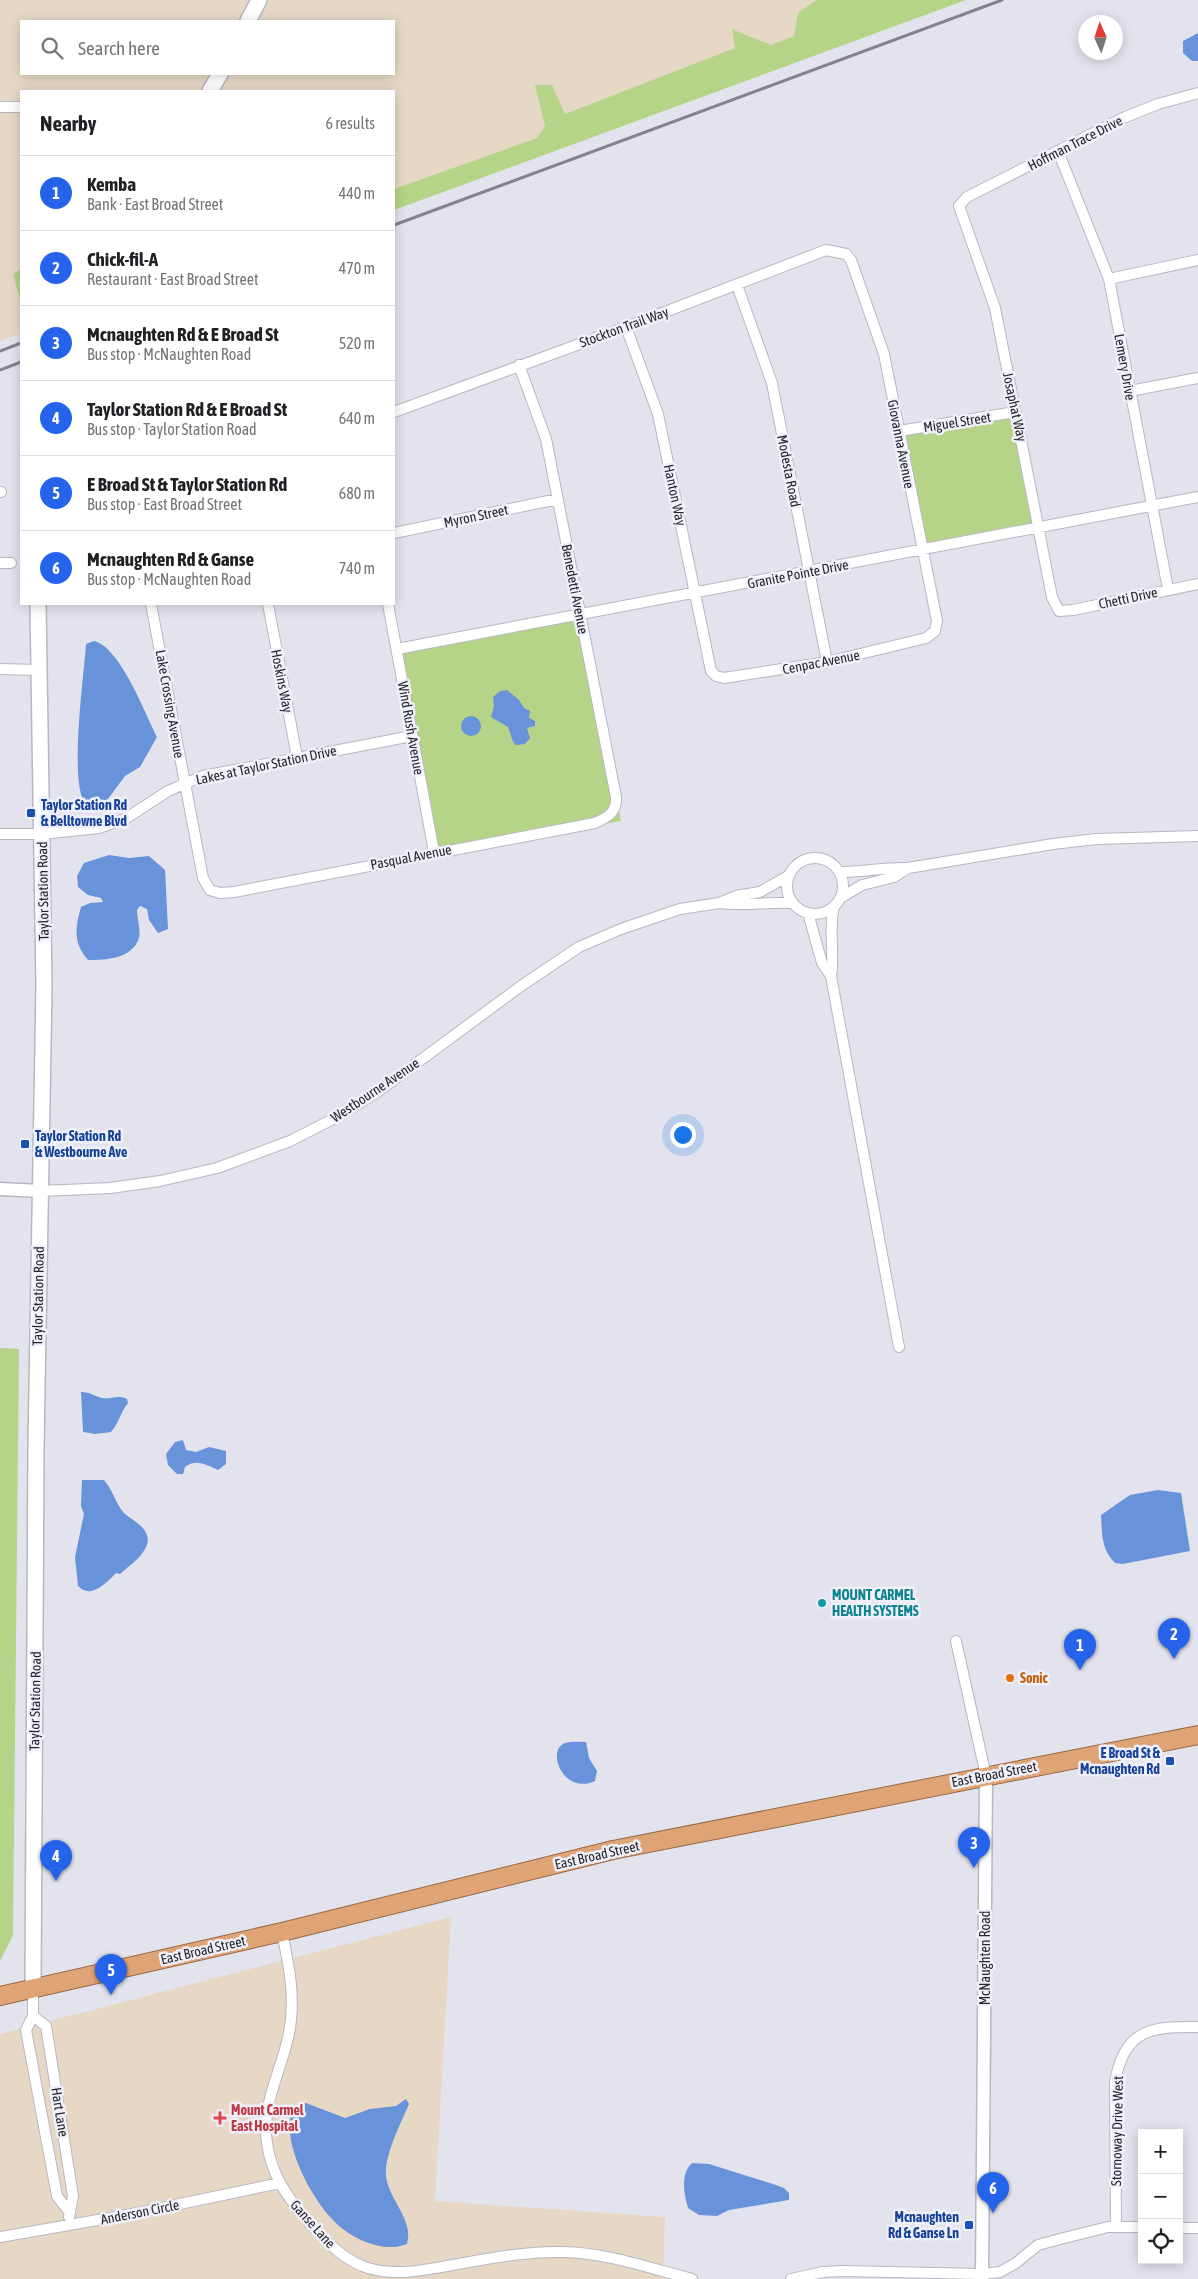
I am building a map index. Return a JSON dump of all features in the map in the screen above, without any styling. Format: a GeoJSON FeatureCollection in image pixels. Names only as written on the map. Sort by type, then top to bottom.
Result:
{"type":"FeatureCollection","features":[{"type":"Feature","properties":{"kind":"highway","name":"East Broad Street"},"geometry":{"type":"LineString","coordinates":[[0,1996],[282,1932],[613,1850],[1198,1735]]}},
{"type":"Feature","properties":{"kind":"main road"},"geometry":{"type":"LineString","coordinates":[[249,20],[259,0]]}},
{"type":"Feature","properties":{"kind":"main road"},"geometry":{"type":"LineString","coordinates":[[211,90],[219,75]]}},
{"type":"Feature","properties":{"kind":"main road","name":"Taylor Station Road"},"geometry":{"type":"LineString","coordinates":[[33,1989],[36,1455],[44,986],[38,605]]}},
{"type":"Feature","properties":{"kind":"street","name":"Hoffman Trace Drive"},"geometry":{"type":"LineString","coordinates":[[959,206],[967,196],[1123,118],[1158,104],[1198,93]]}},
{"type":"Feature","properties":{"kind":"street"},"geometry":{"type":"LineString","coordinates":[[0,107],[20,107]]}},
{"type":"Feature","properties":{"kind":"street","name":"Lemery Drive"},"geometry":{"type":"LineString","coordinates":[[1058,151],[1109,279],[1168,589]]}},
{"type":"Feature","properties":{"kind":"street","name":"Josaphat Way"},"geometry":{"type":"LineString","coordinates":[[959,206],[994,308],[1040,526],[1052,597],[1058,610]]}},
{"type":"Feature","properties":{"kind":"street","name":"Stockton Trail Way"},"geometry":{"type":"LineString","coordinates":[[395,412],[626,327],[826,250],[846,254],[851,260]]}},
{"type":"Feature","properties":{"kind":"street","name":"Giovanna Avenue"},"geometry":{"type":"LineString","coordinates":[[851,260],[884,354],[937,621],[935,631]]}},
{"type":"Feature","properties":{"kind":"street"},"geometry":{"type":"LineString","coordinates":[[1109,279],[1198,260]]}},
{"type":"Feature","properties":{"kind":"street","name":"Modesta Road"},"geometry":{"type":"LineString","coordinates":[[737,285],[772,382],[827,662]]}},
{"type":"Feature","properties":{"kind":"street","name":"Hanton Way"},"geometry":{"type":"LineString","coordinates":[[626,327],[658,414],[696,594],[708,666]]}},
{"type":"Feature","properties":{"kind":"street","name":"Benedetti Avenue"},"geometry":{"type":"LineString","coordinates":[[519,365],[546,439],[616,797],[616,803],[611,814]]}},
{"type":"Feature","properties":{"kind":"street"},"geometry":{"type":"LineString","coordinates":[[1130,391],[1198,378]]}},
{"type":"Feature","properties":{"kind":"street","name":"Miguel Street"},"geometry":{"type":"LineString","coordinates":[[899,431],[1015,412]]}},
{"type":"Feature","properties":{"kind":"street","name":"Granite Pointe Drive"},"geometry":{"type":"LineString","coordinates":[[397,649],[696,594],[1040,526],[1198,497]]}},
{"type":"Feature","properties":{"kind":"street","name":"Myron Street"},"geometry":{"type":"LineString","coordinates":[[395,533],[558,499]]}},
{"type":"Feature","properties":{"kind":"street","name":"Chetti Drive"},"geometry":{"type":"LineString","coordinates":[[1058,610],[1073,610],[1198,584]]}},
{"type":"Feature","properties":{"kind":"street","name":"Lake Crossing Avenue"},"geometry":{"type":"LineString","coordinates":[[151,605],[203,878],[210,890]]}},
{"type":"Feature","properties":{"kind":"street","name":"Hoskins Way"},"geometry":{"type":"LineString","coordinates":[[268,605],[297,758]]}},
{"type":"Feature","properties":{"kind":"street","name":"Wind Rush Avenue"},"geometry":{"type":"LineString","coordinates":[[388,605],[434,852]]}},
{"type":"Feature","properties":{"kind":"street","name":"Cenpac Avenue"},"geometry":{"type":"LineString","coordinates":[[708,666],[716,676],[724,678],[827,662],[926,638],[935,631]]}},
{"type":"Feature","properties":{"kind":"street"},"geometry":{"type":"LineString","coordinates":[[0,669],[38,670]]}},
{"type":"Feature","properties":{"kind":"street","name":"Lakes at Taylor Station Drive"},"geometry":{"type":"LineString","coordinates":[[0,834],[86,831],[113,825],[184,783],[203,776],[412,736]]}},
{"type":"Feature","properties":{"kind":"street","name":"Pasqual Avenue"},"geometry":{"type":"LineString","coordinates":[[210,890],[220,893],[234,892],[434,852],[595,823],[611,814]]}},
{"type":"Feature","properties":{"kind":"street"},"geometry":{"type":"LineString","coordinates":[[838,872],[860,872],[890,867],[908,868],[1053,844],[1096,839],[1198,836]]}},
{"type":"Feature","properties":{"kind":"street"},"geometry":{"type":"LineString","coordinates":[[899,1347],[831,976],[833,961],[830,922],[837,902],[843,889],[838,872],[825,860],[808,859],[793,868],[788,876],[788,894],[792,903],[808,913],[817,914],[837,902],[862,885],[894,877],[908,868]]}},
{"type":"Feature","properties":{"kind":"street","name":"Westbourne Avenue"},"geometry":{"type":"LineString","coordinates":[[0,1188],[41,1191],[110,1188],[160,1181],[217,1168],[290,1141],[376,1093],[521,986],[579,948],[621,929],[680,909],[719,903],[736,896],[760,892],[788,876]]}},
{"type":"Feature","properties":{"kind":"street","name":"Westbourne Avenue"},"geometry":{"type":"LineString","coordinates":[[719,903],[739,905],[761,902],[792,903]]}},
{"type":"Feature","properties":{"kind":"street"},"geometry":{"type":"LineString","coordinates":[[808,913],[822,963],[831,976]]}},
{"type":"Feature","properties":{"kind":"street","name":"McNaughten Road"},"geometry":{"type":"LineString","coordinates":[[956,1641],[986,1776],[982,2277]]}},
{"type":"Feature","properties":{"kind":"street","name":"Ganse Lane"},"geometry":{"type":"LineString","coordinates":[[282,1932],[292,1993],[292,2014],[284,2055],[268,2106],[266,2128],[270,2158],[280,2183],[319,2234],[347,2258],[368,2268],[407,2275],[527,2253],[563,2252],[627,2260],[692,2279]]}},
{"type":"Feature","properties":{"kind":"street","name":"Hart Lane"},"geometry":{"type":"LineString","coordinates":[[33,1989],[33,2016],[26,2030],[57,2196],[70,2213]]}},
{"type":"Feature","properties":{"kind":"street","name":"Hart Lane"},"geometry":{"type":"LineString","coordinates":[[33,2016],[46,2026],[73,2196],[68,2226]]}},
{"type":"Feature","properties":{"kind":"street","name":"Stornoway Drive West"},"geometry":{"type":"LineString","coordinates":[[1116,2227],[1115,2082],[1121,2059],[1134,2040],[1152,2028],[1198,2026]]}},
{"type":"Feature","properties":{"kind":"street","name":"Anderson Circle"},"geometry":{"type":"LineString","coordinates":[[0,2237],[132,2214],[280,2183]]}},
{"type":"Feature","properties":{"kind":"street"},"geometry":{"type":"LineString","coordinates":[[791,2279],[823,2272],[843,2271],[982,2277],[1000,2272],[1016,2263],[1038,2245],[1089,2230],[1138,2227]]}},
{"type":"Feature","properties":{"kind":"street"},"geometry":{"type":"LineString","coordinates":[[1183,2228],[1198,2228]]}},
{"type":"Feature","properties":{"kind":"shaded area"},"geometry":{"type":"Polygon","coordinates":[[[0,0],[816,0],[798,13],[794,36],[771,45],[732,29],[736,48],[565,114],[552,85],[535,85],[545,126],[537,138],[395,189],[395,90],[20,90],[20,270],[13,274],[20,299],[20,334],[0,341],[0,0]]]}},
{"type":"Feature","properties":{"kind":"shaded area","name":"Mount Carmel East Hospital"},"geometry":{"type":"Polygon","coordinates":[[[451,1917],[435,2201],[665,2217],[663,2279],[0,2279],[0,2034],[451,1917]]]}},
{"type":"Feature","properties":{"kind":"green space"},"geometry":{"type":"Polygon","coordinates":[[[816,0],[966,0],[395,210],[395,189],[537,138],[545,126],[535,85],[552,85],[565,114],[735,48],[732,29],[771,45],[794,36],[798,13],[816,0]]]}},
{"type":"Feature","properties":{"kind":"green space"},"geometry":{"type":"Polygon","coordinates":[[[20,270],[20,299],[13,274],[20,270]]]}},
{"type":"Feature","properties":{"kind":"green space"},"geometry":{"type":"Polygon","coordinates":[[[1015,412],[1040,526],[922,550],[899,431],[1015,412]]]}},
{"type":"Feature","properties":{"kind":"green space"},"geometry":{"type":"Polygon","coordinates":[[[580,616],[621,821],[434,852],[397,649],[580,616]]]}},
{"type":"Feature","properties":{"kind":"green space"},"geometry":{"type":"Polygon","coordinates":[[[0,1348],[19,1349],[13,1935],[0,1961],[0,1348]]]}},
{"type":"Feature","properties":{"kind":"water"},"geometry":{"type":"Polygon","coordinates":[[[1198,33],[1198,61],[1192,61],[1183,53],[1183,41],[1198,33]]]}},
{"type":"Feature","properties":{"kind":"water"},"geometry":{"type":"Polygon","coordinates":[[[94,641],[104,646],[122,668],[131,682],[157,737],[140,767],[125,776],[105,803],[96,805],[85,803],[80,791],[78,774],[79,727],[86,644],[94,641]]]}},
{"type":"Feature","properties":{"kind":"water"},"geometry":{"type":"Polygon","coordinates":[[[507,690],[519,700],[524,708],[530,711],[529,718],[535,721],[535,726],[527,728],[530,738],[525,744],[516,745],[513,742],[508,727],[491,717],[494,706],[493,697],[500,691],[507,690]]]}},
{"type":"Feature","properties":{"kind":"water"},"geometry":{"type":"Polygon","coordinates":[[[471,716],[478,719],[481,726],[478,733],[471,736],[464,733],[461,726],[464,719],[471,716]]]}},
{"type":"Feature","properties":{"kind":"water"},"geometry":{"type":"Polygon","coordinates":[[[109,855],[129,858],[149,856],[165,870],[168,929],[158,933],[149,920],[147,909],[140,906],[137,910],[140,932],[136,945],[118,957],[88,960],[80,948],[77,935],[81,907],[90,903],[103,902],[101,898],[88,895],[78,887],[77,876],[84,863],[109,855]]]}},
{"type":"Feature","properties":{"kind":"water"},"geometry":{"type":"Polygon","coordinates":[[[81,1392],[102,1398],[120,1397],[127,1399],[128,1403],[111,1432],[95,1434],[83,1432],[81,1392]]]}},
{"type":"Feature","properties":{"kind":"water"},"geometry":{"type":"Polygon","coordinates":[[[183,1440],[186,1450],[196,1452],[209,1447],[226,1451],[226,1464],[218,1470],[202,1463],[193,1463],[185,1467],[183,1474],[177,1474],[168,1465],[166,1454],[175,1442],[183,1440]]]}},
{"type":"Feature","properties":{"kind":"water"},"geometry":{"type":"Polygon","coordinates":[[[82,1480],[104,1480],[121,1509],[143,1528],[148,1537],[145,1549],[136,1560],[120,1574],[116,1573],[98,1588],[88,1591],[78,1586],[75,1557],[84,1514],[81,1506],[82,1480]]]}},
{"type":"Feature","properties":{"kind":"water"},"geometry":{"type":"Polygon","coordinates":[[[1158,1490],[1181,1493],[1190,1551],[1123,1564],[1115,1563],[1110,1558],[1105,1546],[1101,1515],[1130,1495],[1158,1490]]]}},
{"type":"Feature","properties":{"kind":"water"},"geometry":{"type":"Polygon","coordinates":[[[586,1742],[589,1758],[597,1771],[595,1781],[584,1784],[567,1778],[561,1771],[557,1756],[559,1749],[565,1743],[586,1742]]]}},
{"type":"Feature","properties":{"kind":"water"},"geometry":{"type":"Polygon","coordinates":[[[406,2099],[409,2104],[390,2149],[386,2176],[388,2185],[407,2226],[407,2244],[398,2247],[388,2247],[357,2238],[339,2226],[324,2209],[306,2181],[298,2164],[290,2131],[291,2117],[296,2105],[306,2103],[345,2118],[370,2109],[396,2106],[406,2099]]]}},
{"type":"Feature","properties":{"kind":"water"},"geometry":{"type":"Polygon","coordinates":[[[692,2163],[709,2164],[784,2188],[789,2193],[789,2200],[729,2210],[717,2216],[699,2215],[688,2208],[684,2191],[684,2178],[692,2163]]]}},
{"type":"Feature","properties":{"kind":"railway"},"geometry":{"type":"LineString","coordinates":[[395,225],[1002,0]]}},
{"type":"Feature","properties":{"kind":"railway"},"geometry":{"type":"LineString","coordinates":[[0,351],[20,343]]}},
{"type":"Feature","properties":{"kind":"railway"},"geometry":{"type":"LineString","coordinates":[[0,370],[20,362]]}},
{"type":"Feature","properties":{"kind":"place","name":"Taylor Station Rd & Belltowne Blvd"},"geometry":{"type":"Point","coordinates":[31,813]}},
{"type":"Feature","properties":{"kind":"place","name":"Taylor Station Rd & Westbourne Ave"},"geometry":{"type":"Point","coordinates":[25,1144]}},
{"type":"Feature","properties":{"kind":"place","name":"MOUNT CARMEL HEALTH SYSTEMS"},"geometry":{"type":"Point","coordinates":[822,1603]}},
{"type":"Feature","properties":{"kind":"place","name":"Chick-fil-A"},"geometry":{"type":"Point","coordinates":[1174,1659]}},
{"type":"Feature","properties":{"kind":"place","name":"Kemba"},"geometry":{"type":"Point","coordinates":[1080,1670]}},
{"type":"Feature","properties":{"kind":"place","name":"Sonic"},"geometry":{"type":"Point","coordinates":[1010,1678]}},
{"type":"Feature","properties":{"kind":"place","name":"E Broad St & Mcnaughten Rd"},"geometry":{"type":"Point","coordinates":[1170,1761]}},
{"type":"Feature","properties":{"kind":"place","name":"Mcnaughten Rd & E Broad St"},"geometry":{"type":"Point","coordinates":[974,1868]}},
{"type":"Feature","properties":{"kind":"place","name":"Taylor Station Rd & E Broad St"},"geometry":{"type":"Point","coordinates":[56,1881]}},
{"type":"Feature","properties":{"kind":"place","name":"E Broad St & Taylor Station Rd"},"geometry":{"type":"Point","coordinates":[111,1995]}},
{"type":"Feature","properties":{"kind":"place","name":"Mount Carmel East Hospital"},"geometry":{"type":"Point","coordinates":[220,2118]}},
{"type":"Feature","properties":{"kind":"place","name":"Mcnaughten Rd & Ganse"},"geometry":{"type":"Point","coordinates":[993,2213]}},
{"type":"Feature","properties":{"kind":"place","name":"Mcnaughten Rd & Ganse Ln"},"geometry":{"type":"Point","coordinates":[969,2225]}}]}
